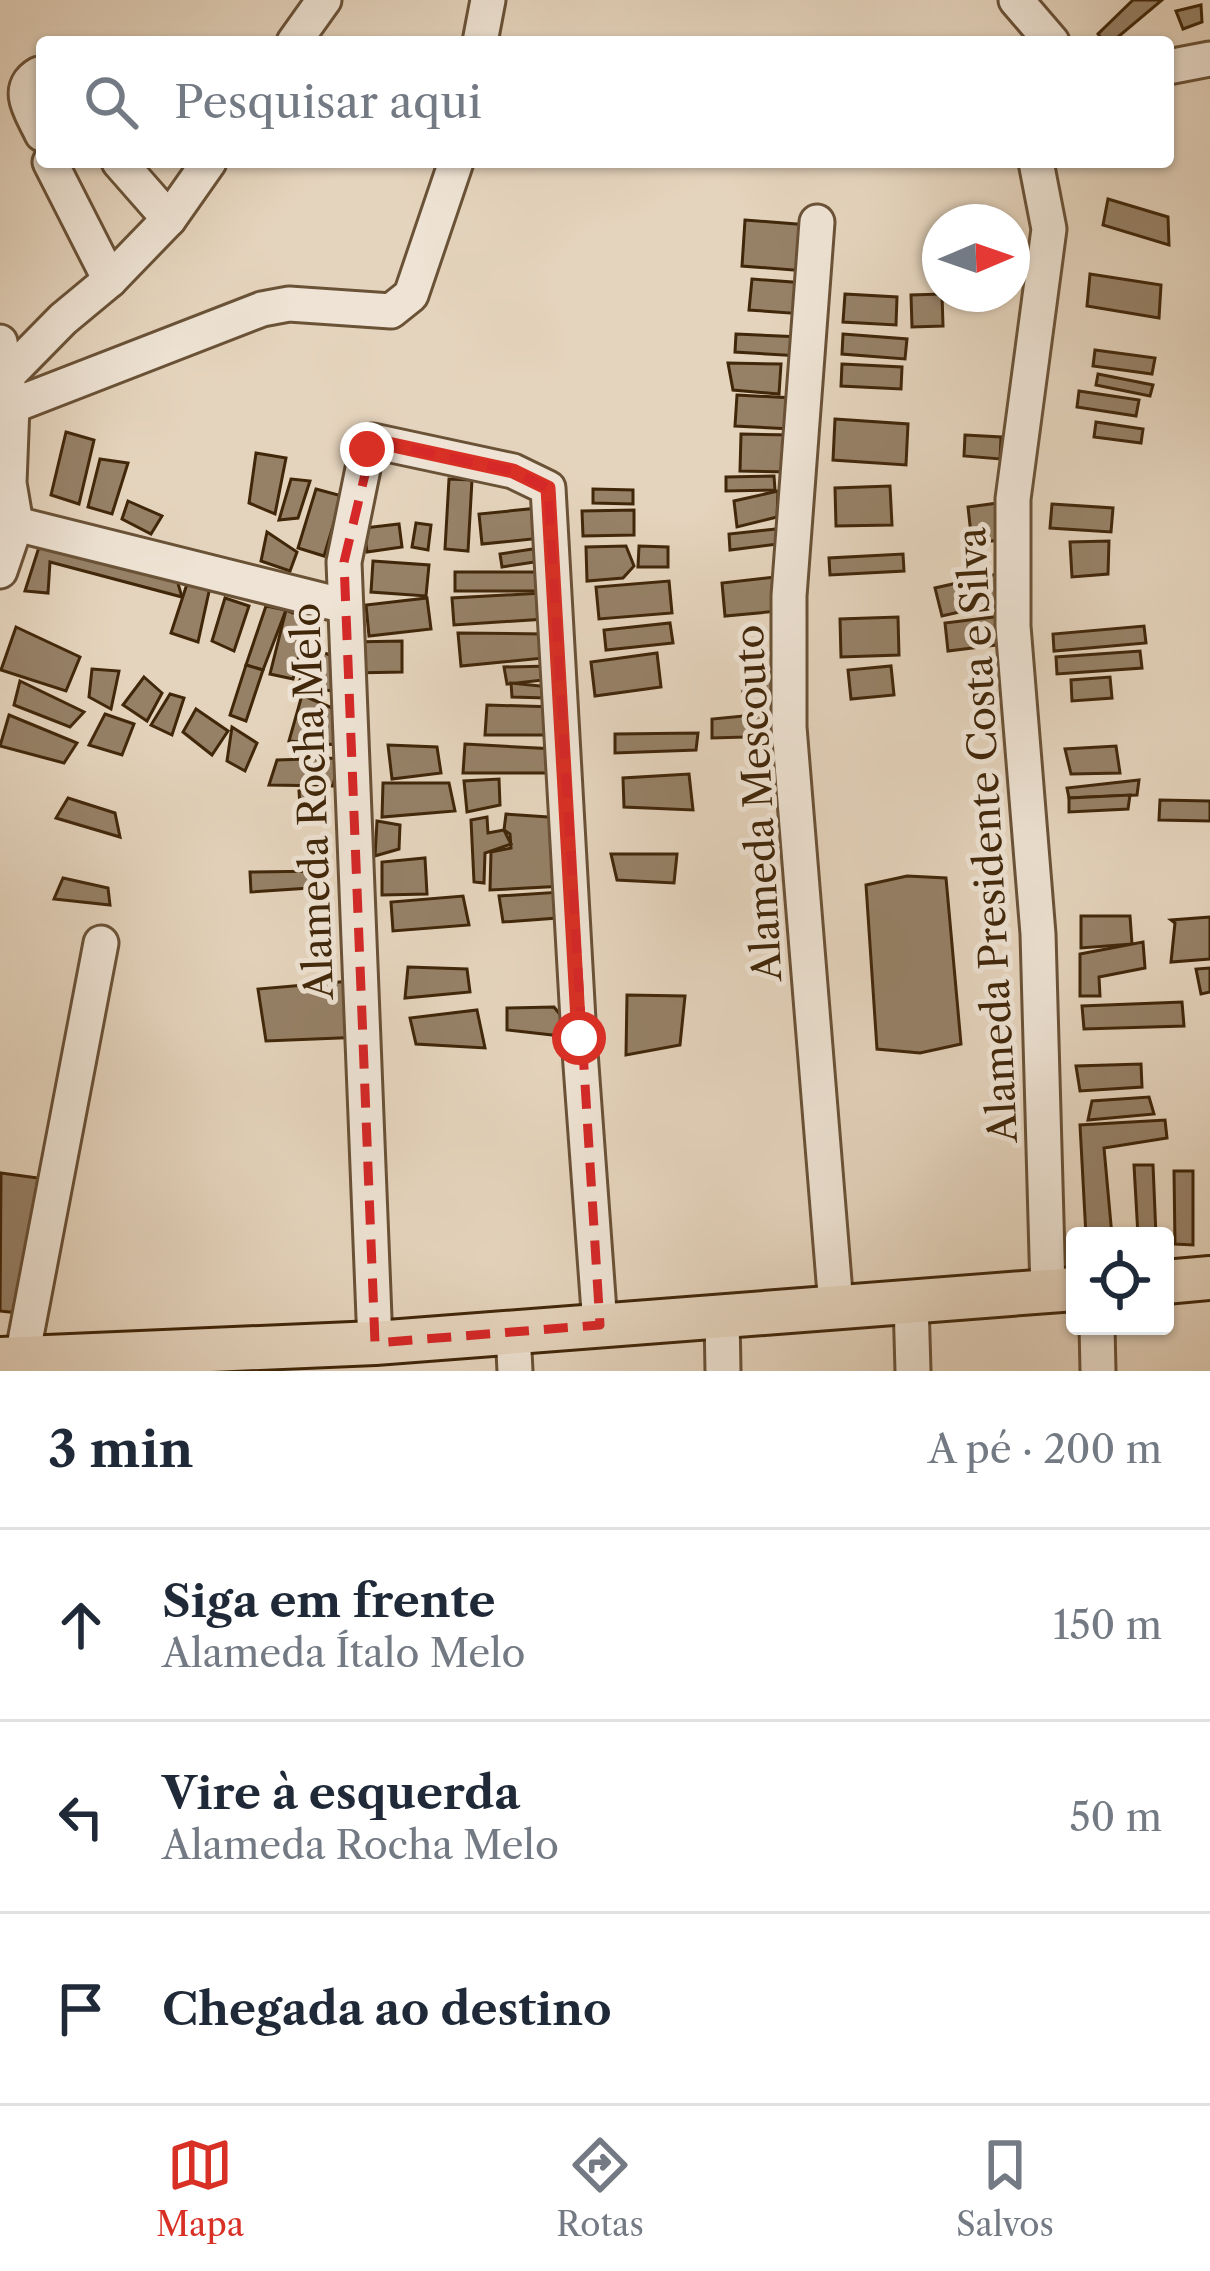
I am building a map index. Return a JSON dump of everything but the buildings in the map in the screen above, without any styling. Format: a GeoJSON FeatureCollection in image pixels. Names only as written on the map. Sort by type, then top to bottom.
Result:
{"type":"FeatureCollection","features":[{"type":"Feature","properties":{"kind":"main road"},"geometry":{"type":"LineString","coordinates":[[1174,1281],[1210,1278]]}},
{"type":"Feature","properties":{"kind":"main road"},"geometry":{"type":"LineString","coordinates":[[11,1358],[111,1363],[313,1359],[375,1343],[514,1352],[600,1325],[1061,1290]]}},
{"type":"Feature","properties":{"kind":"street"},"geometry":{"type":"LineString","coordinates":[[298,36],[324,0]]}},
{"type":"Feature","properties":{"kind":"street"},"geometry":{"type":"LineString","coordinates":[[481,36],[488,0]]}},
{"type":"Feature","properties":{"kind":"street"},"geometry":{"type":"LineString","coordinates":[[1016,0],[1047,36]]}},
{"type":"Feature","properties":{"kind":"street"},"geometry":{"type":"LineString","coordinates":[[1174,66],[1210,59]]}},
{"type":"Feature","properties":{"kind":"street"},"geometry":{"type":"LineString","coordinates":[[36,77],[25,89],[36,122]]}},
{"type":"Feature","properties":{"kind":"street"},"geometry":{"type":"LineString","coordinates":[[53,168],[110,280]]}},
{"type":"Feature","properties":{"kind":"street"},"geometry":{"type":"LineString","coordinates":[[124,168],[169,219]]}},
{"type":"Feature","properties":{"kind":"street"},"geometry":{"type":"LineString","coordinates":[[9,391],[62,319],[110,280],[169,219],[205,168]]}},
{"type":"Feature","properties":{"kind":"street"},"geometry":{"type":"LineString","coordinates":[[9,391],[262,309],[303,304],[378,312],[403,305],[411,295],[454,168]]}},
{"type":"Feature","properties":{"kind":"street","name":"Alameda Presidente Costa e Silva"},"geometry":{"type":"LineString","coordinates":[[1037,168],[1049,229],[1013,499],[1013,626],[1061,1290]]}},
{"type":"Feature","properties":{"kind":"street","name":"Alameda Mescouto"},"geometry":{"type":"LineString","coordinates":[[817,222],[789,596],[789,727],[836,1306]]}},
{"type":"Feature","properties":{"kind":"street"},"geometry":{"type":"LineString","coordinates":[[0,342],[9,391],[9,483],[16,524],[0,571]]}},
{"type":"Feature","properties":{"kind":"street","name":"Alameda Rocha Melo"},"geometry":{"type":"LineString","coordinates":[[375,1343],[344,562],[367,449],[373,441],[513,471],[548,488],[577,1014],[600,1325]]}},
{"type":"Feature","properties":{"kind":"street"},"geometry":{"type":"LineString","coordinates":[[16,524],[346,606]]}},
{"type":"Feature","properties":{"kind":"street"},"geometry":{"type":"LineString","coordinates":[[11,1358],[101,943]]}},
{"type":"Feature","properties":{"kind":"street"},"geometry":{"type":"LineString","coordinates":[[911,1301],[913,1371]]}},
{"type":"Feature","properties":{"kind":"street"},"geometry":{"type":"LineString","coordinates":[[722,1315],[723,1371]]}},
{"type":"Feature","properties":{"kind":"street"},"geometry":{"type":"LineString","coordinates":[[1097,1335],[1098,1371]]}},
{"type":"Feature","properties":{"kind":"highlighted area"},"geometry":{"type":"Polygon","coordinates":[[[373,441],[513,471],[548,488],[600,1325],[375,1343],[344,562],[373,441]]]}},
{"type":"Feature","properties":{"kind":"route"},"geometry":{"type":"LineString","coordinates":[[367,449],[373,441],[379,442],[513,471],[548,488],[579,1038]]}}]}
